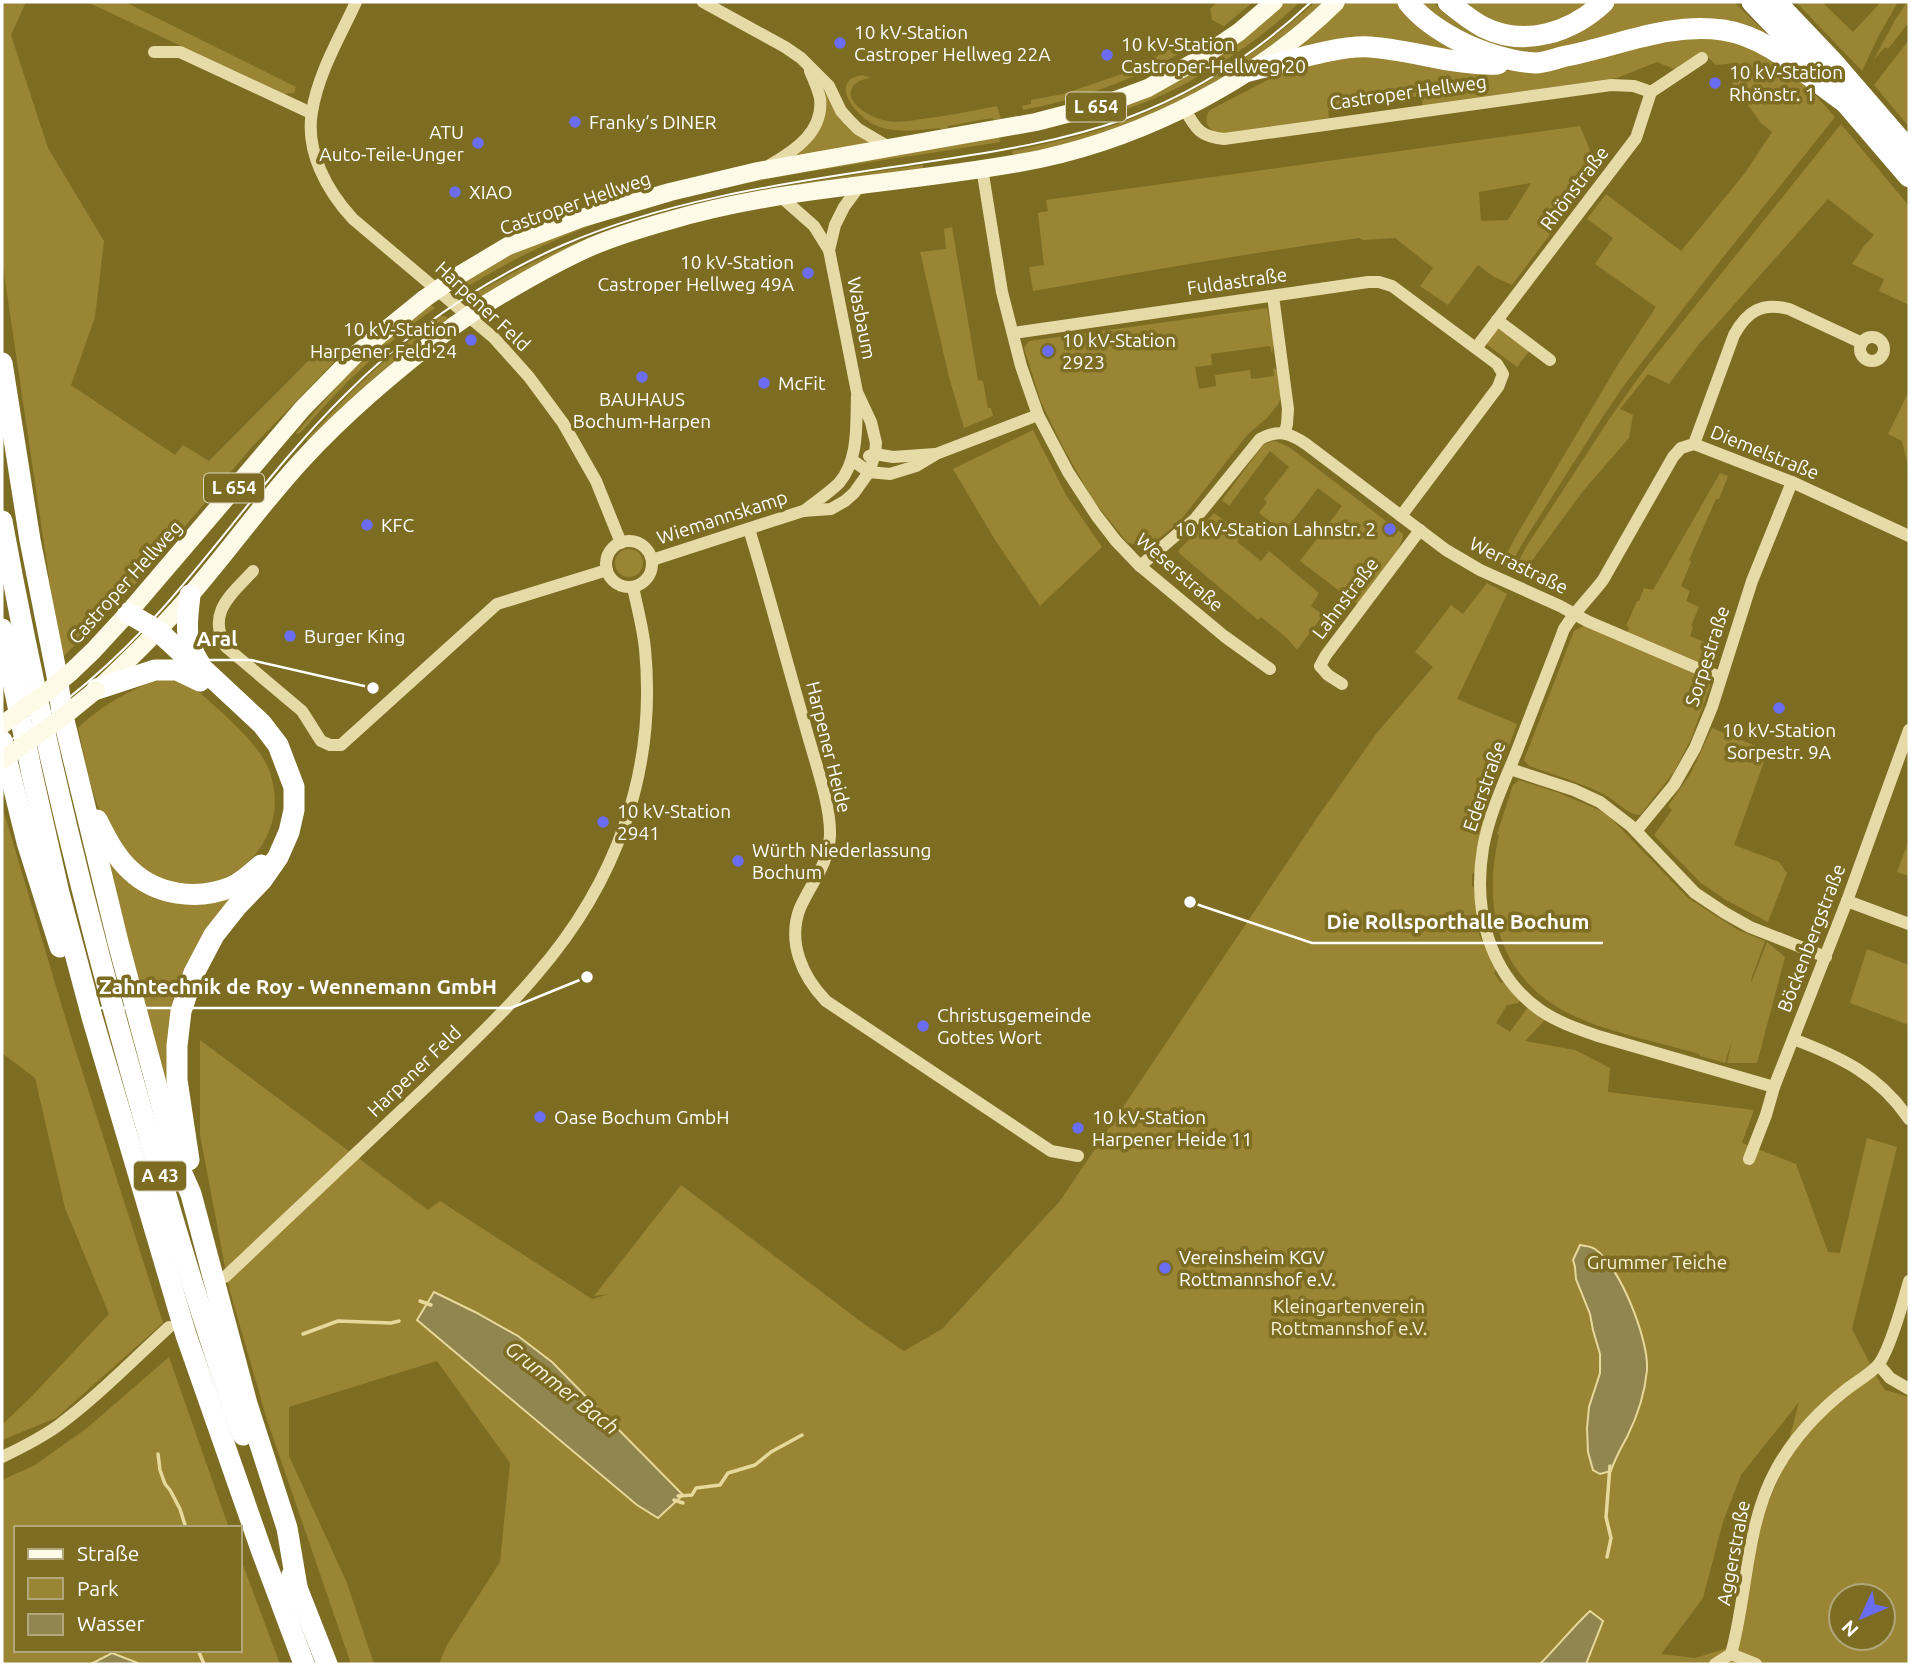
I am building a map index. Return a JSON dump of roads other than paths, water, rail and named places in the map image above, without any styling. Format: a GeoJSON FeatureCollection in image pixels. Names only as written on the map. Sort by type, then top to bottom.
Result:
{"type":"FeatureCollection","features":[{"type":"Feature","properties":{"kind":"highway"},"geometry":{"type":"LineString","coordinates":[[1408,2],[1431,24],[1479,51],[1536,63]]}},
{"type":"Feature","properties":{"kind":"highway"},"geometry":{"type":"LineString","coordinates":[[1452,4],[1470,20],[1486,28],[1514,36],[1535,37],[1573,25],[1604,2]]}},
{"type":"Feature","properties":{"kind":"highway"},"geometry":{"type":"LineString","coordinates":[[1752,2],[1882,131],[1909,177]]}},
{"type":"Feature","properties":{"kind":"highway"},"geometry":{"type":"LineString","coordinates":[[1776,2],[1846,103],[1909,150]]}},
{"type":"Feature","properties":{"kind":"highway"},"geometry":{"type":"LineString","coordinates":[[1249,71],[1340,50],[1366,47],[1394,49],[1466,62],[1536,63],[1654,33],[1708,28],[1744,35],[1824,74]]}},
{"type":"Feature","properties":{"kind":"highway"},"geometry":{"type":"LineString","coordinates":[[2,363],[30,540],[64,674],[68,707],[93,812],[108,844],[130,870],[161,890],[194,895],[230,887],[247,878],[262,863],[274,845],[283,819],[283,790],[279,771],[270,750],[185,656],[128,613]]}},
{"type":"Feature","properties":{"kind":"highway","name":"A 43"},"geometry":{"type":"LineString","coordinates":[[2,521],[12,580],[90,926],[178,1237],[232,1404],[327,1664]]}},
{"type":"Feature","properties":{"kind":"highway"},"geometry":{"type":"LineString","coordinates":[[190,595],[186,632],[202,675]]}},
{"type":"Feature","properties":{"kind":"highway","name":"A 43"},"geometry":{"type":"LineString","coordinates":[[2,629],[29,762],[63,905],[177,1331],[304,1664]]}},
{"type":"Feature","properties":{"kind":"highway"},"geometry":{"type":"LineString","coordinates":[[97,690],[155,670],[177,670],[202,675],[262,724],[278,745],[294,788],[294,810],[289,832],[278,857],[262,880],[214,935],[194,973],[181,1011],[177,1080],[191,1194]]}},
{"type":"Feature","properties":{"kind":"highway"},"geometry":{"type":"LineString","coordinates":[[64,674],[62,712],[115,929],[177,1162],[191,1194],[247,1404],[287,1528],[297,1587]]}},
{"type":"Feature","properties":{"kind":"highway"},"geometry":{"type":"LineString","coordinates":[[2,741],[27,842],[177,1331]]}},
{"type":"Feature","properties":{"kind":"main road","name":"Castroper Hellweg"},"geometry":{"type":"LineString","coordinates":[[2,725],[47,692],[64,674],[93,651],[303,408],[355,355],[424,299],[508,246],[563,225],[670,192],[758,171],[1036,122],[1127,97],[1196,61],[1239,32],[1274,2]]}},
{"type":"Feature","properties":{"kind":"main road","name":"L 654"},"geometry":{"type":"LineString","coordinates":[[2,760],[97,690],[190,595],[304,457],[385,379],[455,325],[531,277],[595,245],[669,220],[780,196],[982,168],[1066,153],[1115,137],[1184,108],[1249,71],[1296,37],[1336,2]]}},
{"type":"Feature","properties":{"kind":"street","name":"Harpener Feld"},"geometry":{"type":"LineString","coordinates":[[356,2],[334,48],[311,113],[315,156],[322,175],[353,219],[494,338],[529,377],[564,423],[596,481],[621,542]]}},
{"type":"Feature","properties":{"kind":"street"},"geometry":{"type":"LineString","coordinates":[[703,2],[785,47],[808,64],[829,86],[841,111],[858,130],[891,149]]}},
{"type":"Feature","properties":{"kind":"street"},"geometry":{"type":"LineString","coordinates":[[154,52],[180,52],[311,113]]}},
{"type":"Feature","properties":{"kind":"street"},"geometry":{"type":"LineString","coordinates":[[1651,92],[1702,58]]}},
{"type":"Feature","properties":{"kind":"street"},"geometry":{"type":"LineString","coordinates":[[758,171],[802,143],[816,126],[820,113],[820,96],[808,64]]}},
{"type":"Feature","properties":{"kind":"street","name":"Castroper Hellweg"},"geometry":{"type":"LineString","coordinates":[[1184,108],[1197,130],[1208,137],[1224,139],[1611,85],[1634,86],[1651,92]]}},
{"type":"Feature","properties":{"kind":"street","name":"Rhönstraße"},"geometry":{"type":"LineString","coordinates":[[1476,348],[1636,138],[1651,92]]}},
{"type":"Feature","properties":{"kind":"street","name":"Weserstraße"},"geometry":{"type":"LineString","coordinates":[[982,168],[1002,292],[1021,366],[1038,415],[1068,472],[1091,509],[1140,566],[1224,636],[1270,669]]}},
{"type":"Feature","properties":{"kind":"street","name":"Wasbaum"},"geometry":{"type":"LineString","coordinates":[[852,460],[857,392],[830,250],[835,225],[861,184]]}},
{"type":"Feature","properties":{"kind":"street","name":"Wasbaum"},"geometry":{"type":"LineString","coordinates":[[780,196],[814,226],[830,250]]}},
{"type":"Feature","properties":{"kind":"street","name":"Fuldastraße"},"geometry":{"type":"LineString","coordinates":[[1013,333],[1368,282],[1392,286],[1497,364],[1503,374],[1499,387],[1401,516]]}},
{"type":"Feature","properties":{"kind":"street"},"geometry":{"type":"LineString","coordinates":[[1140,566],[1195,519],[1260,439],[1275,432],[1284,432],[1288,409],[1273,296]]}},
{"type":"Feature","properties":{"kind":"street","name":"Diemelstraße"},"geometry":{"type":"LineString","coordinates":[[1862,343],[1789,309],[1778,306],[1764,307],[1751,312],[1734,335],[1693,444],[1792,482],[1909,536]]}},
{"type":"Feature","properties":{"kind":"street"},"geometry":{"type":"LineString","coordinates":[[1497,320],[1550,360]]}},
{"type":"Feature","properties":{"kind":"street","name":"Wasbaum"},"geometry":{"type":"LineString","coordinates":[[857,392],[871,422],[876,443],[869,472]]}},
{"type":"Feature","properties":{"kind":"street"},"geometry":{"type":"LineString","coordinates":[[852,460],[869,472],[890,474],[916,466],[936,454],[1038,415]]}},
{"type":"Feature","properties":{"kind":"street","name":"Werrastraße"},"geometry":{"type":"LineString","coordinates":[[1284,432],[1306,444],[1446,550],[1480,570],[1573,614],[1721,677]]}},
{"type":"Feature","properties":{"kind":"street","name":"Ederstraße"},"geometry":{"type":"LineString","coordinates":[[1693,444],[1681,448],[1673,457],[1603,580],[1573,614],[1564,629],[1495,806],[1483,848],[1480,887],[1482,915],[1493,953],[1504,973],[1518,990],[1542,1011],[1572,1027],[1774,1087]]}},
{"type":"Feature","properties":{"kind":"street"},"geometry":{"type":"LineString","coordinates":[[852,460],[875,454],[892,457],[936,454]]}},
{"type":"Feature","properties":{"kind":"street","name":"Wiemannskamp"},"geometry":{"type":"LineString","coordinates":[[803,511],[836,486],[852,460]]}},
{"type":"Feature","properties":{"kind":"street","name":"Wiemannskamp"},"geometry":{"type":"LineString","coordinates":[[652,560],[803,511],[831,509],[855,492],[869,472]]}},
{"type":"Feature","properties":{"kind":"street","name":"Sorpestraße"},"geometry":{"type":"LineString","coordinates":[[1636,831],[1667,795],[1695,748],[1712,706],[1752,581],[1792,482]]}},
{"type":"Feature","properties":{"kind":"street","name":"Harpener Heide"},"geometry":{"type":"LineString","coordinates":[[749,529],[820,781],[830,833],[823,866],[797,921],[797,954],[804,972],[813,988],[826,1001],[1004,1121],[1051,1151],[1078,1156]]}},
{"type":"Feature","properties":{"kind":"street","name":"Lahnstraße"},"geometry":{"type":"LineString","coordinates":[[1342,684],[1320,666],[1325,655],[1420,530]]}},
{"type":"Feature","properties":{"kind":"street"},"geometry":{"type":"LineString","coordinates":[[621,542],[638,543],[645,548],[652,560],[649,575],[644,582],[632,587],[619,585],[611,579],[607,570],[607,558],[612,548],[621,542]]}},
{"type":"Feature","properties":{"kind":"street"},"geometry":{"type":"LineString","coordinates":[[253,571],[220,610],[217,623],[219,635],[226,647],[302,712],[321,741],[341,745],[497,604],[607,570]]}},
{"type":"Feature","properties":{"kind":"street","name":"Harpener Feld"},"geometry":{"type":"LineString","coordinates":[[225,1276],[494,1022],[555,952],[594,892],[619,842],[630,811],[644,746],[647,712],[645,647],[632,587]]}},
{"type":"Feature","properties":{"kind":"street","name":"Böckenbergstraße"},"geometry":{"type":"LineString","coordinates":[[1749,1159],[1909,730]]}},
{"type":"Feature","properties":{"kind":"street"},"geometry":{"type":"LineString","coordinates":[[1510,769],[1574,790],[1600,802],[1636,831],[1682,881],[1711,904],[1749,927],[1826,957]]}},
{"type":"Feature","properties":{"kind":"street"},"geometry":{"type":"LineString","coordinates":[[1847,901],[1909,924]]}},
{"type":"Feature","properties":{"kind":"street"},"geometry":{"type":"LineString","coordinates":[[1793,1039],[1826,1051],[1855,1066],[1889,1093],[1909,1119]]}},
{"type":"Feature","properties":{"kind":"street"},"geometry":{"type":"LineString","coordinates":[[1909,1282],[1879,1365],[1890,1378],[1909,1389]]}},
{"type":"Feature","properties":{"kind":"street"},"geometry":{"type":"LineString","coordinates":[[2,1457],[59,1425],[177,1331]]}},
{"type":"Feature","properties":{"kind":"street","name":"Aggerstraße"},"geometry":{"type":"LineString","coordinates":[[1731,1654],[1738,1629],[1757,1516],[1776,1469],[1815,1419],[1879,1365]]}},
{"type":"Feature","properties":{"kind":"street"},"geometry":{"type":"LineString","coordinates":[[1715,1664],[1731,1654],[1756,1664]]}},
{"type":"Feature","properties":{"kind":"water"},"geometry":{"type":"Polygon","coordinates":[[[1580,1245],[1595,1249],[1614,1271],[1638,1323],[1646,1357],[1644,1387],[1634,1421],[1611,1471],[1600,1474],[1593,1470],[1588,1452],[1587,1428],[1589,1407],[1600,1373],[1600,1354],[1590,1314],[1576,1279],[1573,1260],[1580,1245]]]}},
{"type":"Feature","properties":{"kind":"water"},"geometry":{"type":"Polygon","coordinates":[[[434,1292],[518,1336],[552,1362],[683,1495],[658,1518],[637,1505],[417,1320],[434,1292]]]}},
{"type":"Feature","properties":{"kind":"water"},"geometry":{"type":"Polygon","coordinates":[[[1590,1611],[1603,1621],[1586,1664],[1540,1664],[1577,1624],[1590,1611]]]}},
{"type":"Feature","properties":{"kind":"water"},"geometry":{"type":"Polygon","coordinates":[[[112,1653],[138,1663],[139,1664],[91,1664],[112,1653]]]}},
{"type":"Feature","properties":{"kind":"waterway","name":"Grummer Bach"},"geometry":{"type":"LineString","coordinates":[[420,1301],[431,1305]]}},
{"type":"Feature","properties":{"kind":"waterway","name":"Grummer Bach"},"geometry":{"type":"LineString","coordinates":[[303,1334],[338,1321],[399,1321]]}},
{"type":"Feature","properties":{"kind":"waterway"},"geometry":{"type":"LineString","coordinates":[[678,1496],[692,1495],[696,1488],[720,1485],[728,1473],[755,1465],[771,1452],[802,1435]]}},
{"type":"Feature","properties":{"kind":"waterway","name":"Grummer Bach"},"geometry":{"type":"LineString","coordinates":[[158,1454],[165,1484],[180,1509],[185,1526]]}},
{"type":"Feature","properties":{"kind":"waterway"},"geometry":{"type":"LineString","coordinates":[[1607,1557],[1611,1538],[1606,1517],[1610,1466]]}},
{"type":"Feature","properties":{"kind":"waterway","name":"Grummer Bach"},"geometry":{"type":"LineString","coordinates":[[674,1500],[683,1503]]}},
{"type":"Feature","properties":{"kind":"waterway","name":"Grummer Bach"},"geometry":{"type":"LineString","coordinates":[[199,1652],[204,1664]]}},
{"type":"Feature","properties":{"kind":"tram line"},"geometry":{"type":"LineString","coordinates":[[2,746],[86,683],[144,629],[297,446],[369,372],[420,329],[503,275],[563,245],[605,228],[691,203],[780,185],[1021,146],[1101,127],[1153,108],[1202,83],[1270,38],[1311,2]]}},
{"type":"Feature","properties":{"kind":"place","name":"10 kV-Station Castroper Hellweg 22A"},"geometry":{"type":"Point","coordinates":[840,43]}},
{"type":"Feature","properties":{"kind":"place","name":"10 kV-Station Castroper-Hellweg 20"},"geometry":{"type":"Point","coordinates":[1107,55]}},
{"type":"Feature","properties":{"kind":"place","name":"10 kV-Station Rhönstr. 1"},"geometry":{"type":"Point","coordinates":[1715,83]}},
{"type":"Feature","properties":{"kind":"place","name":"Franky’s DINER"},"geometry":{"type":"Point","coordinates":[575,122]}},
{"type":"Feature","properties":{"kind":"place","name":"ATU Auto-Teile-Unger"},"geometry":{"type":"Point","coordinates":[478,143]}},
{"type":"Feature","properties":{"kind":"place","name":"XIAO"},"geometry":{"type":"Point","coordinates":[455,192]}},
{"type":"Feature","properties":{"kind":"place","name":"10 kV-Station Castroper Hellweg 49A"},"geometry":{"type":"Point","coordinates":[808,273]}},
{"type":"Feature","properties":{"kind":"place","name":"10 kV-Station Harpener Feld 24"},"geometry":{"type":"Point","coordinates":[471,340]}},
{"type":"Feature","properties":{"kind":"place","name":"10 kV-Station 2923"},"geometry":{"type":"Point","coordinates":[1048,351]}},
{"type":"Feature","properties":{"kind":"place","name":"BAUHAUS Bochum-Harpen"},"geometry":{"type":"Point","coordinates":[642,377]}},
{"type":"Feature","properties":{"kind":"place","name":"McFit"},"geometry":{"type":"Point","coordinates":[764,383]}},
{"type":"Feature","properties":{"kind":"place","name":"KFC"},"geometry":{"type":"Point","coordinates":[367,525]}},
{"type":"Feature","properties":{"kind":"place","name":"10 kV-Station Lahnstr. 2"},"geometry":{"type":"Point","coordinates":[1390,529]}},
{"type":"Feature","properties":{"kind":"place","name":"Burger King"},"geometry":{"type":"Point","coordinates":[290,636]}},
{"type":"Feature","properties":{"kind":"place","name":"Aral"},"geometry":{"type":"Point","coordinates":[373,688]}},
{"type":"Feature","properties":{"kind":"place","name":"10 kV-Station Sorpestr. 9A"},"geometry":{"type":"Point","coordinates":[1779,708]}},
{"type":"Feature","properties":{"kind":"place","name":"10 kV-Station 2941"},"geometry":{"type":"Point","coordinates":[603,822]}},
{"type":"Feature","properties":{"kind":"place","name":"Würth Niederlassung Bochum"},"geometry":{"type":"Point","coordinates":[738,861]}},
{"type":"Feature","properties":{"kind":"place","name":"Die Rollsporthalle Bochum"},"geometry":{"type":"Point","coordinates":[1190,902]}},
{"type":"Feature","properties":{"kind":"place","name":"Zahntechnik de Roy - Wennemann GmbH"},"geometry":{"type":"Point","coordinates":[587,977]}},
{"type":"Feature","properties":{"kind":"place","name":"Christusgemeinde Gottes Wort"},"geometry":{"type":"Point","coordinates":[923,1026]}},
{"type":"Feature","properties":{"kind":"place","name":"Oase Bochum GmbH"},"geometry":{"type":"Point","coordinates":[540,1117]}},
{"type":"Feature","properties":{"kind":"place","name":"10 kV-Station Harpener Heide 11"},"geometry":{"type":"Point","coordinates":[1078,1128]}},
{"type":"Feature","properties":{"kind":"place","name":"Vereinsheim KGV Rottmannshof e.V."},"geometry":{"type":"Point","coordinates":[1165,1268]}},
{"type":"Feature","properties":{"kind":"park label","name":"Grummer Teiche"},"geometry":{"type":"Point","coordinates":[1657,1262]}},
{"type":"Feature","properties":{"kind":"park label","name":"Kleingartenverein Rottmannshof e.V."},"geometry":{"type":"Point","coordinates":[1349,1317]}}]}
